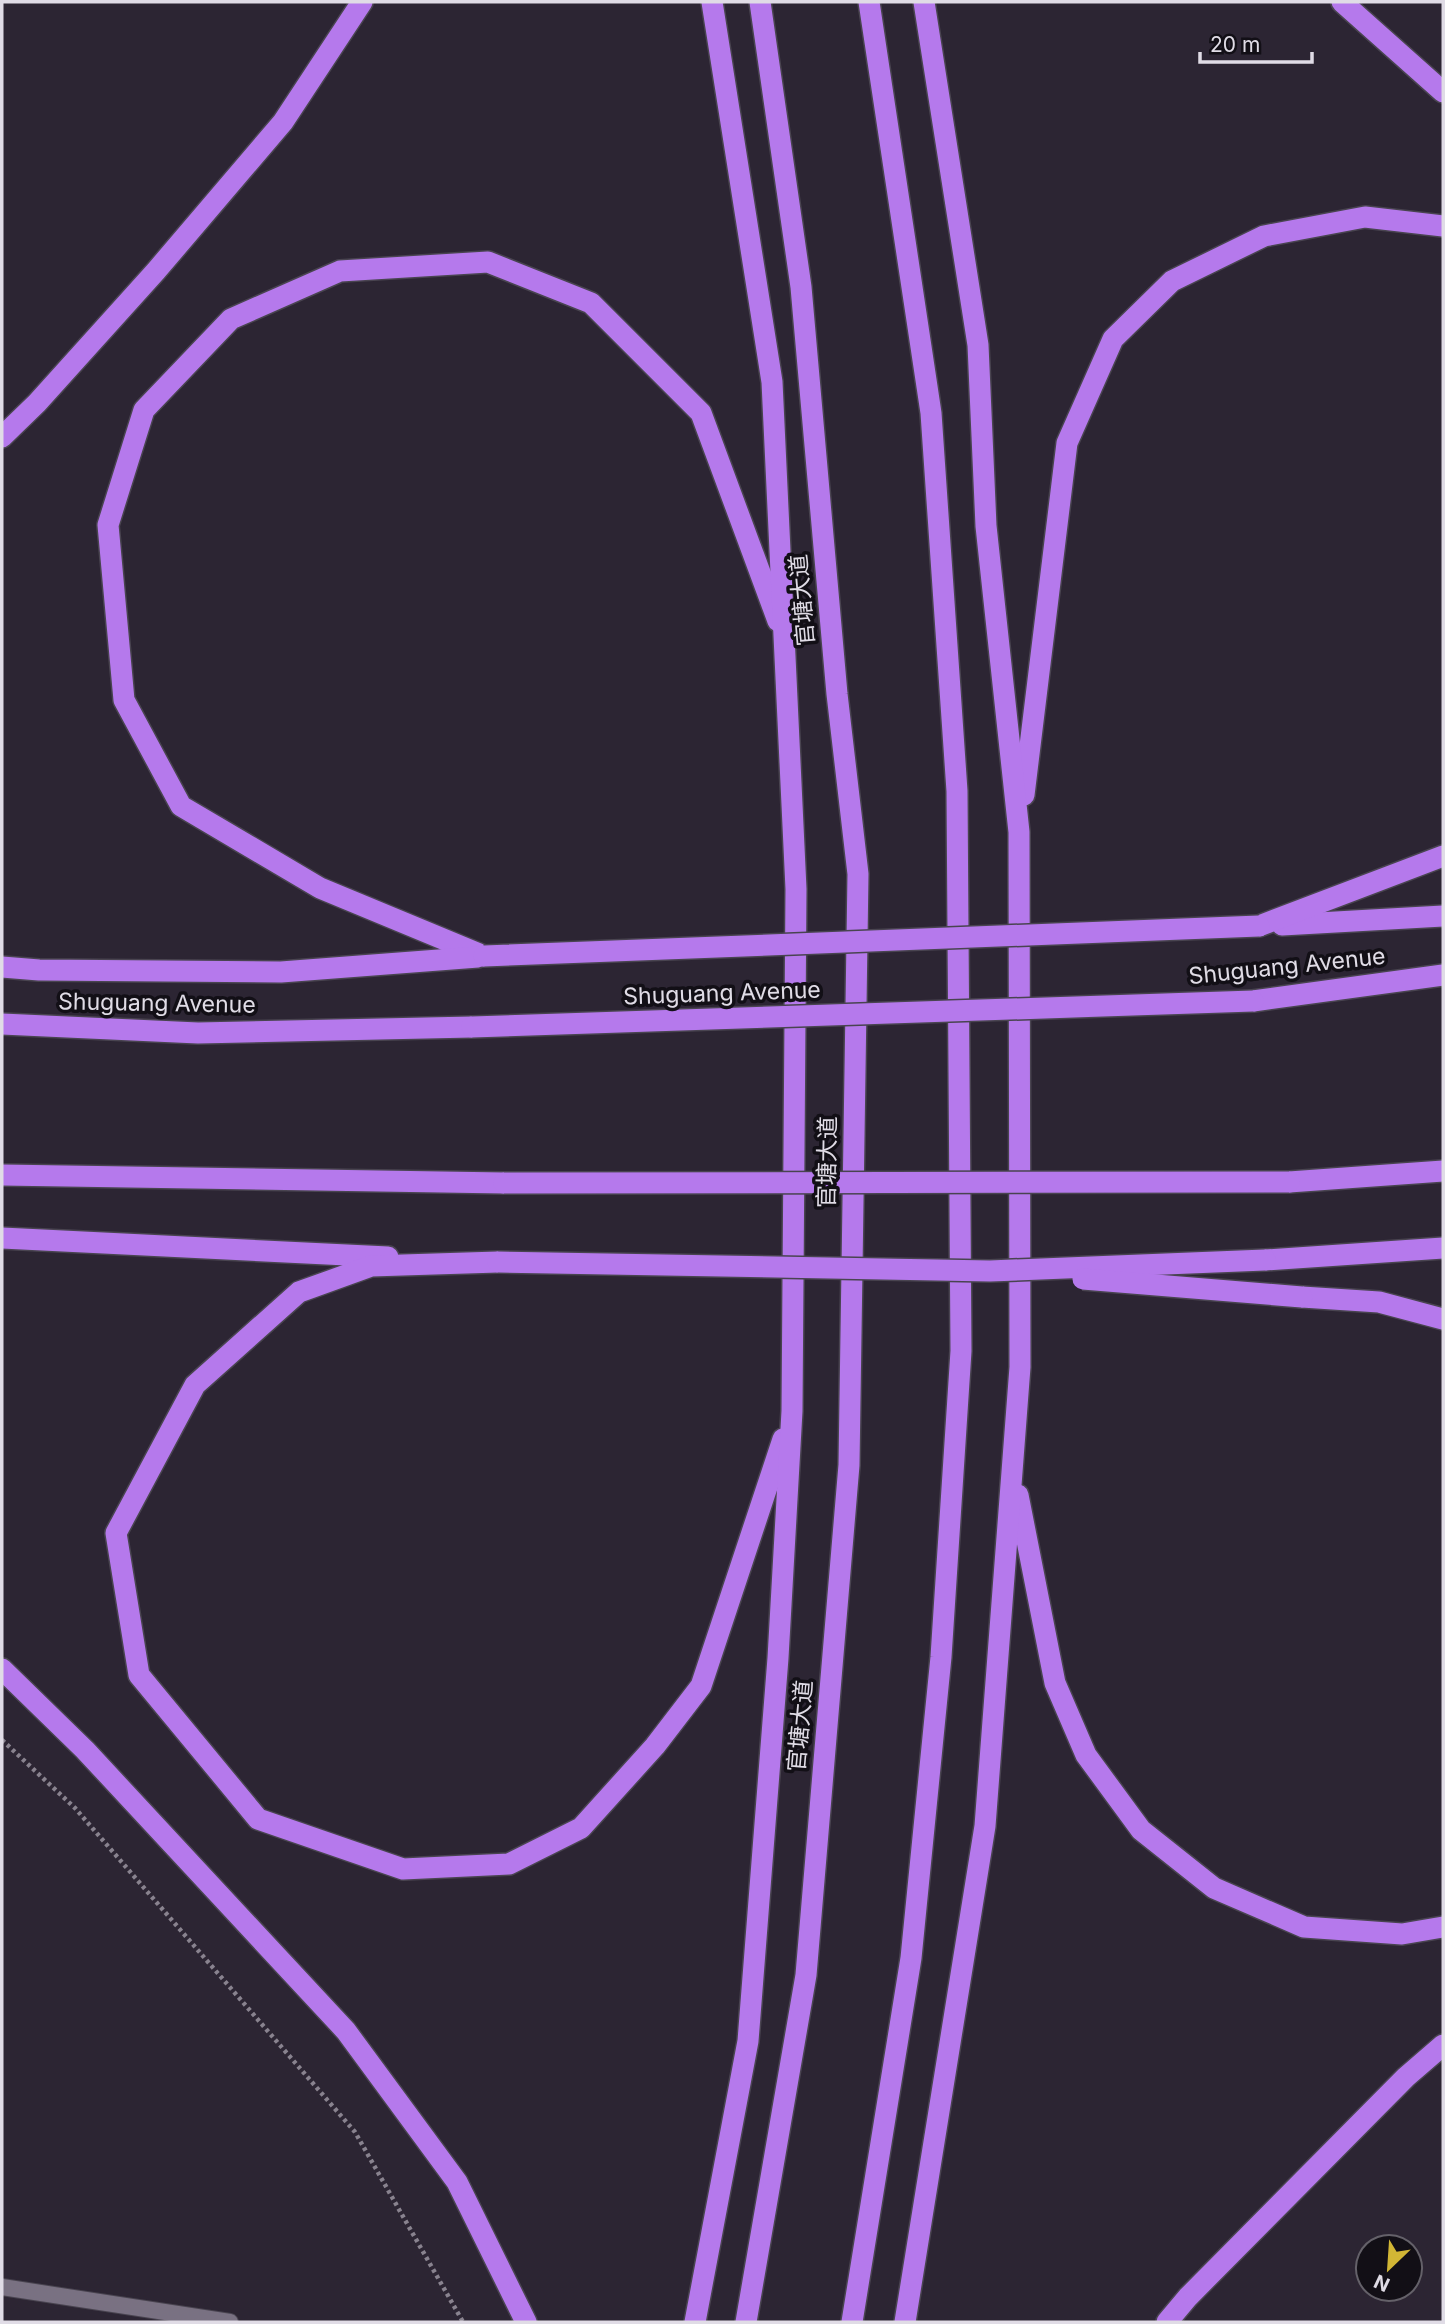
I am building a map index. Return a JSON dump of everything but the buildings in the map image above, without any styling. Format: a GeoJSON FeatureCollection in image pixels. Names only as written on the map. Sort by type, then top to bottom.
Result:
{"type":"FeatureCollection","features":[{"type":"Feature","properties":{"kind":"highway"},"geometry":{"type":"LineString","coordinates":[[2,437],[37,403],[156,271],[283,122],[362,2]]}},
{"type":"Feature","properties":{"kind":"highway"},"geometry":{"type":"LineString","coordinates":[[695,2322],[748,2041],[778,1658],[792,1411],[796,889],[772,382],[712,2]]}},
{"type":"Feature","properties":{"kind":"highway","name":"官塘大道"},"geometry":{"type":"LineString","coordinates":[[746,2322],[806,1975],[848,1479],[858,874],[836,694],[801,287],[760,2]]}},
{"type":"Feature","properties":{"kind":"highway"},"geometry":{"type":"LineString","coordinates":[[852,2322],[911,1958],[941,1657],[961,1351],[956,777],[931,413],[869,2]]}},
{"type":"Feature","properties":{"kind":"highway"},"geometry":{"type":"LineString","coordinates":[[905,2322],[985,1826],[1020,1367],[1019,832],[986,527],[978,345],[924,2]]}},
{"type":"Feature","properties":{"kind":"highway"},"geometry":{"type":"LineString","coordinates":[[1342,2],[1443,92]]}},
{"type":"Feature","properties":{"kind":"highway"},"geometry":{"type":"LineString","coordinates":[[1019,832],[1067,443],[1113,339],[1172,281],[1264,236],[1365,217],[1443,226]]}},
{"type":"Feature","properties":{"kind":"highway"},"geometry":{"type":"LineString","coordinates":[[484,956],[320,888],[181,806],[124,700],[108,525],[144,410],[231,318],[340,271],[488,262],[591,303],[701,413],[785,640]]}},
{"type":"Feature","properties":{"kind":"highway"},"geometry":{"type":"LineString","coordinates":[[1259,926],[1443,856]]}},
{"type":"Feature","properties":{"kind":"highway"},"geometry":{"type":"LineString","coordinates":[[2,967],[39,970],[281,972],[484,956],[1259,926],[1443,916]]}},
{"type":"Feature","properties":{"kind":"highway","name":"Shuguang Avenue"},"geometry":{"type":"LineString","coordinates":[[2,1024],[198,1033],[472,1027],[1253,1001],[1443,975]]}},
{"type":"Feature","properties":{"kind":"highway"},"geometry":{"type":"LineString","coordinates":[[2,1175],[503,1183],[1289,1182],[1443,1171]]}},
{"type":"Feature","properties":{"kind":"highway"},"geometry":{"type":"LineString","coordinates":[[2,1238],[498,1262],[990,1271],[1265,1261],[1443,1248]]}},
{"type":"Feature","properties":{"kind":"highway"},"geometry":{"type":"LineString","coordinates":[[498,1262],[371,1266],[299,1292],[195,1385],[117,1533],[139,1675],[258,1819],[403,1869],[509,1864],[581,1828],[654,1746],[701,1686],[792,1411]]}},
{"type":"Feature","properties":{"kind":"highway"},"geometry":{"type":"LineString","coordinates":[[990,1271],[1379,1302],[1443,1319]]}},
{"type":"Feature","properties":{"kind":"highway"},"geometry":{"type":"LineString","coordinates":[[1013,1471],[1055,1683],[1086,1755],[1141,1830],[1214,1888],[1304,1927],[1402,1934],[1443,1927]]}},
{"type":"Feature","properties":{"kind":"highway"},"geometry":{"type":"LineString","coordinates":[[2,1669],[85,1750],[346,2031],[457,2182],[526,2322]]}},
{"type":"Feature","properties":{"kind":"highway"},"geometry":{"type":"LineString","coordinates":[[1167,2322],[1188,2297],[1406,2077],[1443,2045]]}},
{"type":"Feature","properties":{"kind":"lane"},"geometry":{"type":"LineString","coordinates":[[2,2287],[230,2322]]}},
{"type":"Feature","properties":{"kind":"path"},"geometry":{"type":"LineString","coordinates":[[2,1740],[75,1808],[355,2132],[463,2322]]}}]}
